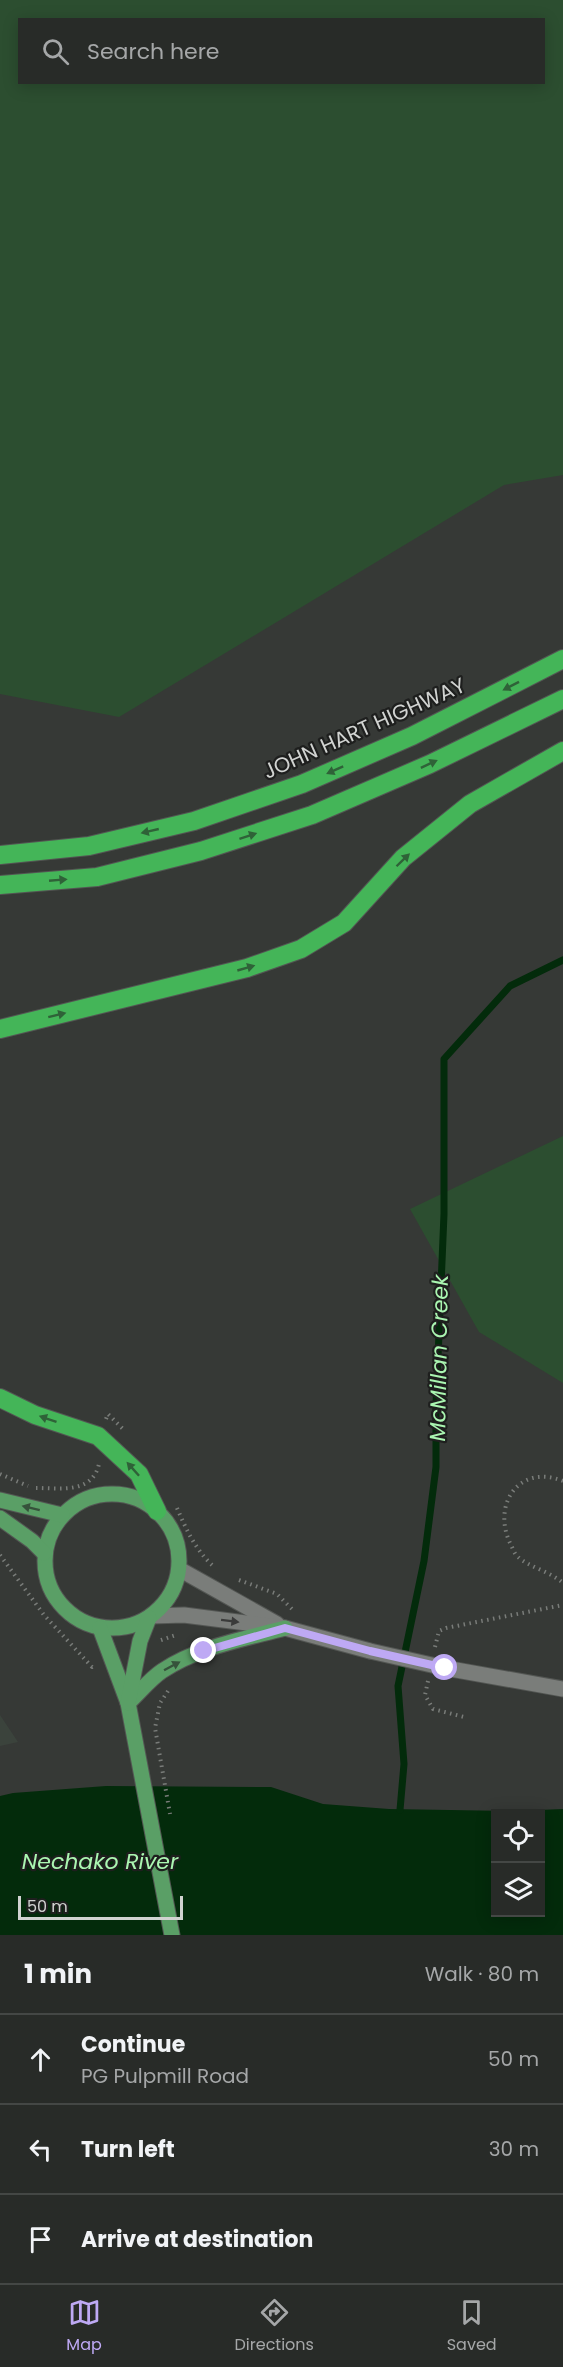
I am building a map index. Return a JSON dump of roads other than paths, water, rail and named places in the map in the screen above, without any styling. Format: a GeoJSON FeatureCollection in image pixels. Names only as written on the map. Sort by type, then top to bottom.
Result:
{"type":"FeatureCollection","features":[{"type":"Feature","properties":{"kind":"highway","name":"JOHN HART HIGHWAY"},"geometry":{"type":"LineString","coordinates":[[0,855],[89,846],[194,821],[302,784],[412,736],[563,659]]}},
{"type":"Feature","properties":{"kind":"highway"},"geometry":{"type":"LineString","coordinates":[[0,885],[97,877],[201,851],[312,815],[430,764],[563,699]]}},
{"type":"Feature","properties":{"kind":"highway"},"geometry":{"type":"LineString","coordinates":[[0,1029],[247,968],[301,949],[344,923],[403,858],[470,804],[563,752]]}},
{"type":"Feature","properties":{"kind":"highway"},"geometry":{"type":"LineString","coordinates":[[0,1398],[35,1415],[98,1436],[139,1474],[157,1511]]}},
{"type":"Feature","properties":{"kind":"main road"},"geometry":{"type":"LineString","coordinates":[[108,1494],[139,1499],[157,1511],[171,1527],[178,1547],[179,1569],[174,1589],[164,1605],[150,1617],[132,1626],[100,1628],[88,1625],[68,1613],[54,1597],[45,1576],[44,1553],[50,1532],[62,1515],[78,1502],[97,1495],[108,1494]]}},
{"type":"Feature","properties":{"kind":"main road"},"geometry":{"type":"LineString","coordinates":[[0,1500],[62,1515]]}},
{"type":"Feature","properties":{"kind":"main road"},"geometry":{"type":"LineString","coordinates":[[0,1518],[32,1541],[44,1553]]}},
{"type":"Feature","properties":{"kind":"main road"},"geometry":{"type":"LineString","coordinates":[[128,1703],[140,1641],[150,1617]]}},
{"type":"Feature","properties":{"kind":"main road"},"geometry":{"type":"LineString","coordinates":[[100,1628],[128,1703],[172,1935]]}},
{"type":"Feature","properties":{"kind":"main road"},"geometry":{"type":"LineString","coordinates":[[128,1703],[161,1671],[181,1661],[212,1647],[285,1628]]}},
{"type":"Feature","properties":{"kind":"street"},"geometry":{"type":"LineString","coordinates":[[179,1569],[285,1628]]}},
{"type":"Feature","properties":{"kind":"street"},"geometry":{"type":"LineString","coordinates":[[150,1617],[184,1615],[285,1628],[445,1668],[563,1689]]}},
{"type":"Feature","properties":{"kind":"water","name":"Nechako River"},"geometry":{"type":"Polygon","coordinates":[[[106,1786],[271,1787],[323,1804],[389,1809],[491,1811],[491,1917],[545,1917],[545,1810],[563,1809],[563,1935],[0,1935],[0,1796],[106,1786]]]}},
{"type":"Feature","properties":{"kind":"waterway","name":"McMillan Creek"},"geometry":{"type":"LineString","coordinates":[[400,1810],[404,1764],[398,1686],[424,1561],[436,1467],[436,1405],[444,1214],[444,1059],[510,986],[563,960]]}}]}
